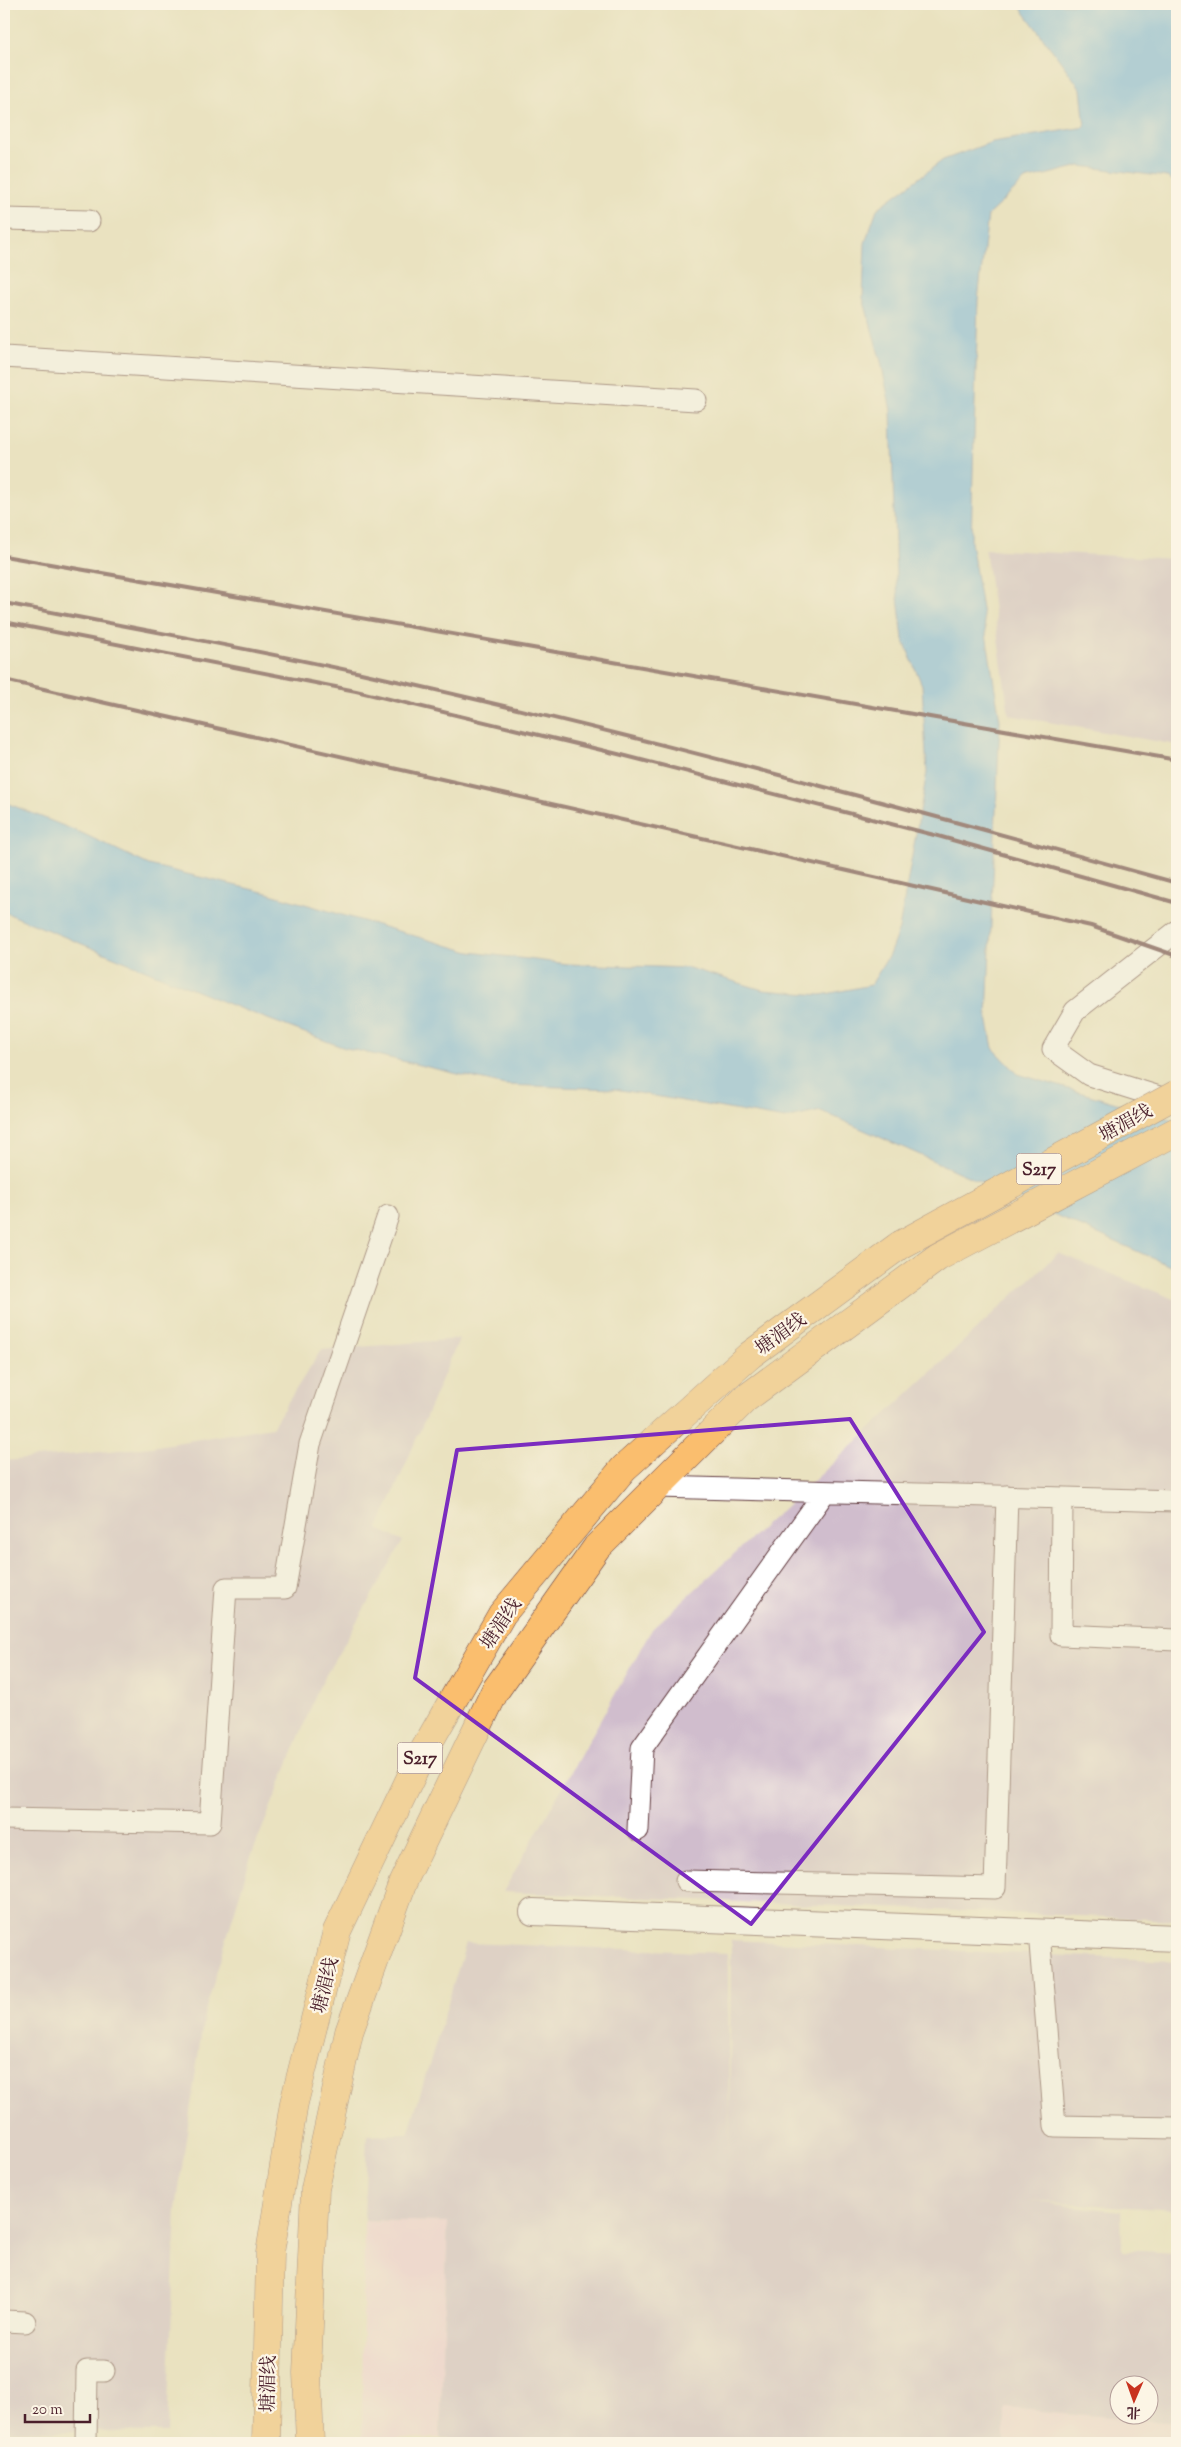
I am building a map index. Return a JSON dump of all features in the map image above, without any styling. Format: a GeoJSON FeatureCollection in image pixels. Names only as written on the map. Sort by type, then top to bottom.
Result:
{"type":"FeatureCollection","features":[{"type":"Feature","properties":{"kind":"main road","name":"塘湄线"},"geometry":{"type":"LineString","coordinates":[[266,2443],[270,2253],[294,2103],[337,1931],[422,1754],[502,1614],[624,1468],[750,1355],[900,1245],[1177,1094]]}},
{"type":"Feature","properties":{"kind":"main road","name":"S217"},"geometry":{"type":"LineString","coordinates":[[310,2443],[307,2373],[314,2189],[349,2032],[403,1882],[495,1691],[598,1548],[745,1399],[938,1257],[1177,1131]]}},
{"type":"Feature","properties":{"kind":"street"},"geometry":{"type":"LineString","coordinates":[[4,219],[89,221]]}},
{"type":"Feature","properties":{"kind":"street"},"geometry":{"type":"LineString","coordinates":[[4,357],[696,400]]}},
{"type":"Feature","properties":{"kind":"street"},"geometry":{"type":"LineString","coordinates":[[1177,931],[1075,1010],[1052,1049],[1089,1075],[1177,1103]]}},
{"type":"Feature","properties":{"kind":"street"},"geometry":{"type":"LineString","coordinates":[[4,1819],[210,1822],[226,1588],[285,1588],[310,1444],[388,1216]]}},
{"type":"Feature","properties":{"kind":"street"},"geometry":{"type":"LineString","coordinates":[[658,1487],[1177,1501]]}},
{"type":"Feature","properties":{"kind":"street"},"geometry":{"type":"LineString","coordinates":[[638,1830],[642,1748],[825,1492]]}},
{"type":"Feature","properties":{"kind":"street"},"geometry":{"type":"LineString","coordinates":[[686,1881],[995,1888],[1007,1496]]}},
{"type":"Feature","properties":{"kind":"street"},"geometry":{"type":"LineString","coordinates":[[1062,1498],[1061,1635],[1177,1640]]}},
{"type":"Feature","properties":{"kind":"street"},"geometry":{"type":"LineString","coordinates":[[533,1912],[1177,1938]]}},
{"type":"Feature","properties":{"kind":"street"},"geometry":{"type":"LineString","coordinates":[[1039,1932],[1055,2126],[1177,2128]]}},
{"type":"Feature","properties":{"kind":"street"},"geometry":{"type":"LineString","coordinates":[[4,2321],[25,2322]]}},
{"type":"Feature","properties":{"kind":"street"},"geometry":{"type":"LineString","coordinates":[[86,2443],[87,2371],[104,2371]]}},
{"type":"Feature","properties":{"kind":"highlighted area"},"geometry":{"type":"Polygon","coordinates":[[[850,1419],[984,1632],[751,1924],[415,1678],[457,1450],[850,1419]]]}},
{"type":"Feature","properties":{"kind":"shaded area"},"geometry":{"type":"Polygon","coordinates":[[[985,549],[1177,559],[1177,745],[1009,715],[985,549]]]}},
{"type":"Feature","properties":{"kind":"shaded area"},"geometry":{"type":"Polygon","coordinates":[[[1058,1253],[1177,1300],[1177,1920],[503,1892],[652,1629],[1058,1253]]]}},
{"type":"Feature","properties":{"kind":"shaded area"},"geometry":{"type":"Polygon","coordinates":[[[459,1339],[378,1529],[403,1541],[319,1687],[250,1859],[204,2015],[176,2209],[167,2432],[4,2431],[4,1461],[151,1447],[272,1427],[321,1350],[459,1339]]]}},
{"type":"Feature","properties":{"kind":"shaded area"},"geometry":{"type":"Polygon","coordinates":[[[731,1940],[1177,1961],[1177,2210],[1028,2201],[1121,2211],[1122,2250],[1177,2253],[1177,2423],[1158,2421],[1158,2374],[1108,2374],[1108,2417],[1005,2408],[1005,2443],[544,2443],[440,2438],[448,2222],[364,2220],[367,2135],[408,2134],[466,1943],[728,1953],[729,2166],[731,1940]]]}},
{"type":"Feature","properties":{"kind":"shaded area"},"geometry":{"type":"Polygon","coordinates":[[[364,2220],[448,2222],[440,2438],[362,2438],[364,2220]]]}},
{"type":"Feature","properties":{"kind":"shaded area"},"geometry":{"type":"Polygon","coordinates":[[[1005,2408],[1108,2417],[1108,2424],[1158,2424],[1158,2421],[1177,2423],[1177,2443],[1005,2443],[1005,2408]]]}},
{"type":"Feature","properties":{"kind":"water"},"geometry":{"type":"Polygon","coordinates":[[[1018,4],[1177,4],[1177,183],[1167,177],[1080,166],[1025,180],[988,215],[978,300],[971,542],[1000,720],[987,1017],[993,1048],[1018,1074],[1177,1121],[1177,1269],[821,1111],[785,1119],[615,1089],[505,1085],[342,1047],[236,1007],[4,912],[4,802],[84,834],[149,865],[267,893],[470,952],[568,964],[689,968],[763,990],[821,995],[871,985],[889,955],[899,929],[927,772],[922,685],[903,639],[896,581],[891,411],[881,362],[863,298],[865,243],[877,209],[943,160],[992,142],[1085,127],[1081,89],[1018,4]]]}},
{"type":"Feature","properties":{"kind":"railway"},"geometry":{"type":"LineString","coordinates":[[4,556],[1177,760]]}},
{"type":"Feature","properties":{"kind":"railway"},"geometry":{"type":"LineString","coordinates":[[4,603],[272,654],[464,696],[771,773],[1177,883]]}},
{"type":"Feature","properties":{"kind":"railway"},"geometry":{"type":"LineString","coordinates":[[4,622],[356,691],[618,754],[938,836],[1177,903]]}},
{"type":"Feature","properties":{"kind":"railway"},"geometry":{"type":"LineString","coordinates":[[4,680],[1091,926],[1177,956]]}}]}
